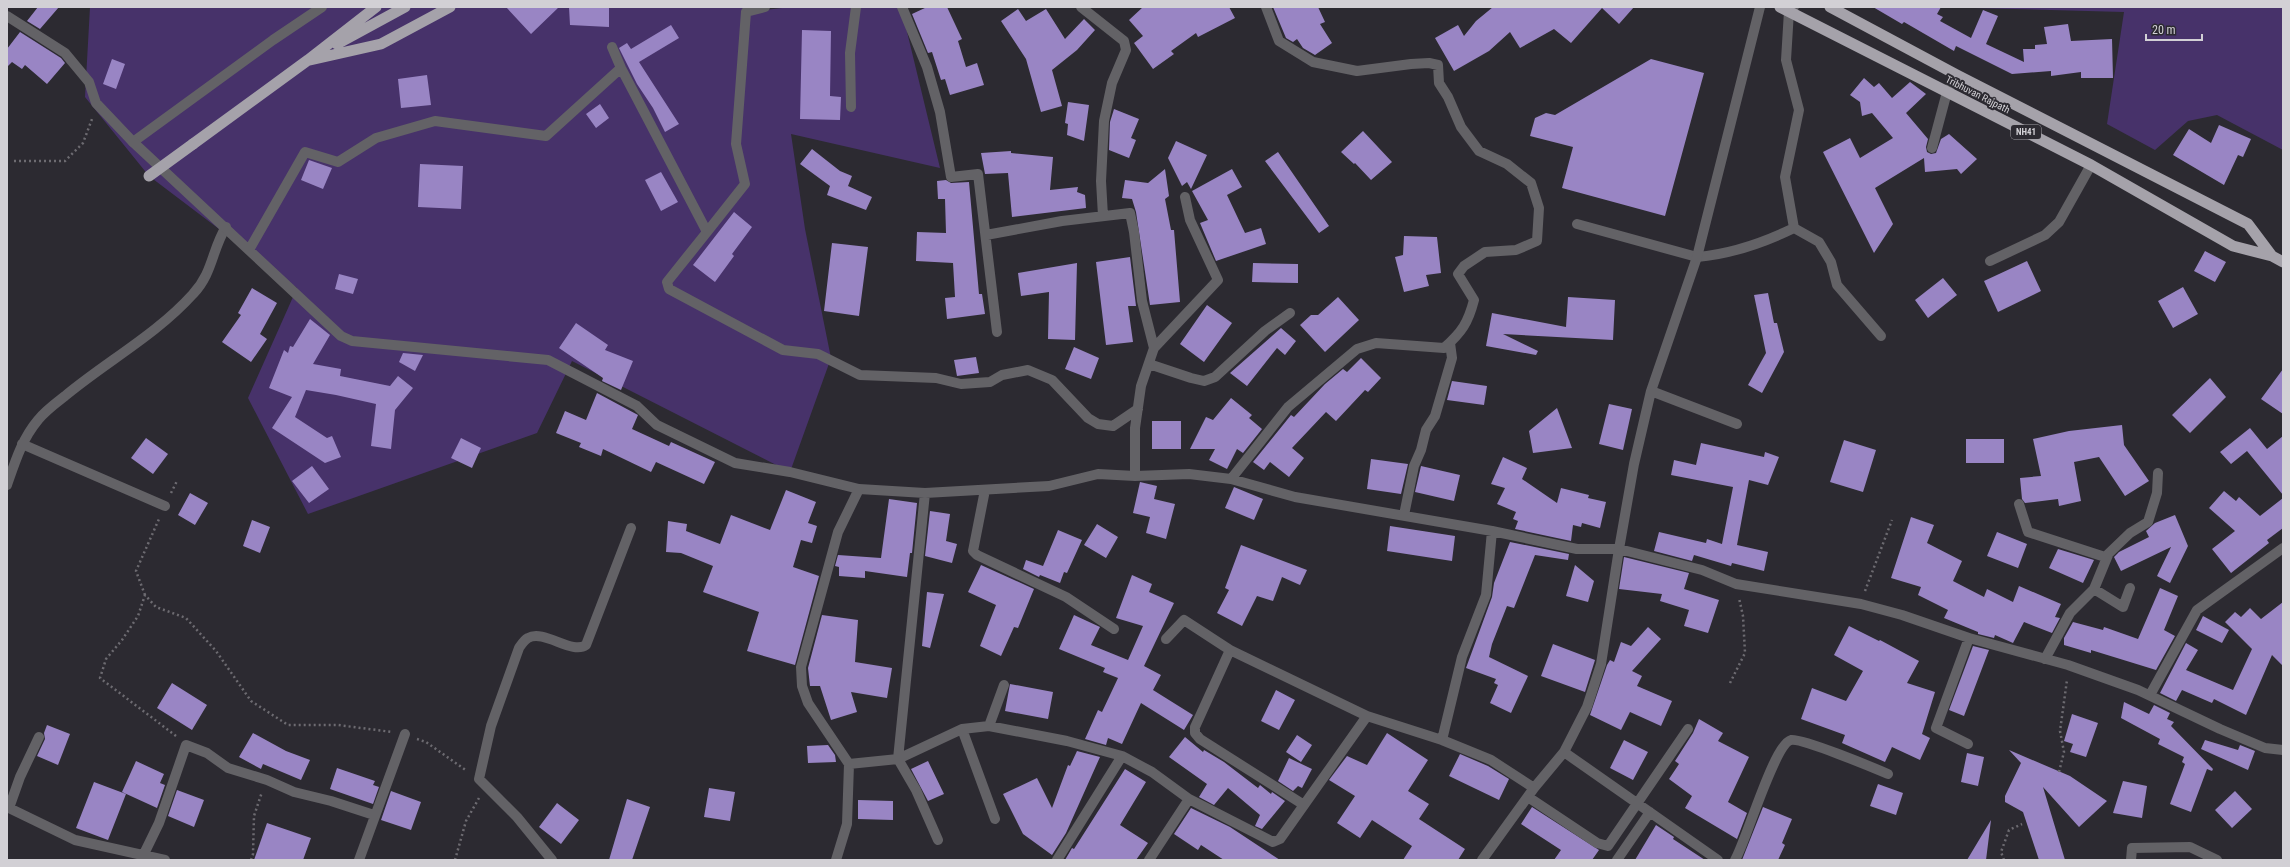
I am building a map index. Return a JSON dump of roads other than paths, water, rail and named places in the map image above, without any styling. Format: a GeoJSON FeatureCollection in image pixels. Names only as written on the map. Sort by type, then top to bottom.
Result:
{"type":"FeatureCollection","features":[{"type":"Feature","properties":{"kind":"highway"},"geometry":{"type":"LineString","coordinates":[[149,176],[308,60],[376,7]]}},
{"type":"Feature","properties":{"kind":"highway"},"geometry":{"type":"LineString","coordinates":[[308,60],[405,7]]}},
{"type":"Feature","properties":{"kind":"highway"},"geometry":{"type":"LineString","coordinates":[[308,60],[381,44],[450,7]]}},
{"type":"Feature","properties":{"kind":"highway","name":"Tribhuvan Rajpath"},"geometry":{"type":"LineString","coordinates":[[1830,7],[1957,75],[2248,224],[2272,256]]}},
{"type":"Feature","properties":{"kind":"highway","name":"Tribhuvan Rajpath"},"geometry":{"type":"LineString","coordinates":[[1788,8],[1947,92],[2091,165],[2233,246],[2272,256],[2283,262]]}},
{"type":"Feature","properties":{"kind":"street"},"geometry":{"type":"LineString","coordinates":[[133,142],[273,40],[322,7]]}},
{"type":"Feature","properties":{"kind":"street"},"geometry":{"type":"LineString","coordinates":[[765,7],[746,12],[736,144],[745,184],[667,282],[669,289],[783,350],[818,354],[860,375],[936,378],[961,384],[990,382],[1002,375],[1028,370],[1052,380],[1088,418],[1098,424],[1114,426],[1138,409]]}},
{"type":"Feature","properties":{"kind":"street"},"geometry":{"type":"LineString","coordinates":[[851,107],[850,53],[856,7]]}},
{"type":"Feature","properties":{"kind":"street"},"geometry":{"type":"LineString","coordinates":[[902,7],[927,67],[940,112],[951,177],[978,174],[997,332]]}},
{"type":"Feature","properties":{"kind":"street"},"geometry":{"type":"LineString","coordinates":[[1081,7],[1124,41],[1126,50],[1112,84],[1104,121],[1101,181],[1103,216]]}},
{"type":"Feature","properties":{"kind":"street"},"geometry":{"type":"LineString","coordinates":[[1231,479],[1288,407],[1357,349],[1376,343],[1444,348],[1461,332],[1470,316],[1474,300],[1458,274],[1464,266],[1485,252],[1516,250],[1537,241],[1538,208],[1530,183],[1507,164],[1479,151],[1461,128],[1448,97],[1439,83],[1438,65],[1429,63],[1411,64],[1357,71],[1313,62],[1279,41],[1266,7]]}},
{"type":"Feature","properties":{"kind":"street"},"geometry":{"type":"LineString","coordinates":[[1482,860],[1534,788],[1564,752],[1587,707],[1601,664],[1634,464],[1651,391],[1697,258],[1760,7]]}},
{"type":"Feature","properties":{"kind":"street"},"geometry":{"type":"LineString","coordinates":[[1788,8],[1786,60],[1799,110],[1785,177],[1794,228]]}},
{"type":"Feature","properties":{"kind":"street"},"geometry":{"type":"LineString","coordinates":[[7,16],[65,53],[89,82],[96,103],[133,142],[226,227],[340,336],[352,340],[548,360],[637,406],[657,425],[735,463],[790,472],[859,489],[925,493],[1049,486],[1098,474],[1135,476],[1189,474],[1231,479],[1295,498],[1404,515],[1492,531],[1577,549],[1619,549],[1702,570],[1736,584],[1861,604],[1902,615],[1969,638],[2068,665],[2150,694],[2220,729],[2266,748],[2283,750]]}},
{"type":"Feature","properties":{"kind":"street"},"geometry":{"type":"LineString","coordinates":[[612,46],[621,68],[707,232]]}},
{"type":"Feature","properties":{"kind":"street"},"geometry":{"type":"LineString","coordinates":[[249,250],[305,152],[338,162],[376,138],[436,121],[546,136],[621,68]]}},
{"type":"Feature","properties":{"kind":"street"},"geometry":{"type":"LineString","coordinates":[[1932,148],[1947,92],[1957,75]]}},
{"type":"Feature","properties":{"kind":"street"},"geometry":{"type":"LineString","coordinates":[[1990,261],[2045,235],[2059,222],[2091,165]]}},
{"type":"Feature","properties":{"kind":"street"},"geometry":{"type":"LineString","coordinates":[[1135,476],[1135,428],[1141,386],[1154,348],[1218,280],[1190,220],[1185,197]]}},
{"type":"Feature","properties":{"kind":"street"},"geometry":{"type":"LineString","coordinates":[[986,235],[1062,221],[1130,212],[1134,232],[1142,301],[1154,348]]}},
{"type":"Feature","properties":{"kind":"street"},"geometry":{"type":"LineString","coordinates":[[1577,224],[1697,258],[1718,255],[1764,242],[1794,228]]}},
{"type":"Feature","properties":{"kind":"street"},"geometry":{"type":"LineString","coordinates":[[7,485],[22,444],[39,418],[82,382],[140,341],[194,294],[211,267],[222,234],[226,227]]}},
{"type":"Feature","properties":{"kind":"street"},"geometry":{"type":"LineString","coordinates":[[1794,228],[1819,242],[1831,262],[1837,285],[1881,336]]}},
{"type":"Feature","properties":{"kind":"street"},"geometry":{"type":"LineString","coordinates":[[1149,364],[1204,381],[1215,377],[1265,331],[1290,313]]}},
{"type":"Feature","properties":{"kind":"street"},"geometry":{"type":"LineString","coordinates":[[1404,515],[1414,466],[1421,450],[1426,430],[1435,416],[1452,358],[1450,343]]}},
{"type":"Feature","properties":{"kind":"street"},"geometry":{"type":"LineString","coordinates":[[1651,391],[1737,424]]}},
{"type":"Feature","properties":{"kind":"street"},"geometry":{"type":"LineString","coordinates":[[22,444],[165,506]]}},
{"type":"Feature","properties":{"kind":"street"},"geometry":{"type":"LineString","coordinates":[[2045,659],[2070,613],[2094,589],[2108,555],[2130,533],[2148,522],[2158,493],[2158,473]]}},
{"type":"Feature","properties":{"kind":"street"},"geometry":{"type":"LineString","coordinates":[[836,860],[847,824],[849,764],[808,703],[802,686],[801,668],[838,532],[859,489]]}},
{"type":"Feature","properties":{"kind":"street"},"geometry":{"type":"LineString","coordinates":[[985,490],[973,551],[977,555],[1066,597],[1114,628]]}},
{"type":"Feature","properties":{"kind":"street"},"geometry":{"type":"LineString","coordinates":[[925,493],[898,759],[916,790],[938,840]]}},
{"type":"Feature","properties":{"kind":"street"},"geometry":{"type":"LineString","coordinates":[[2019,504],[2028,532],[2105,557],[2108,555]]}},
{"type":"Feature","properties":{"kind":"street"},"geometry":{"type":"LineString","coordinates":[[552,860],[517,817],[479,779],[491,726],[519,648],[527,638],[538,636],[577,647],[586,645],[631,528]]}},
{"type":"Feature","properties":{"kind":"street"},"geometry":{"type":"LineString","coordinates":[[1442,740],[1462,657],[1486,595],[1492,531]]}},
{"type":"Feature","properties":{"kind":"street"},"geometry":{"type":"LineString","coordinates":[[2150,694],[2197,610],[2283,548]]}},
{"type":"Feature","properties":{"kind":"street"},"geometry":{"type":"LineString","coordinates":[[2094,589],[2123,607],[2130,588]]}},
{"type":"Feature","properties":{"kind":"street"},"geometry":{"type":"LineString","coordinates":[[1166,640],[1184,620],[1230,650],[1367,716],[1442,740],[1491,760],[1534,788]]}},
{"type":"Feature","properties":{"kind":"street"},"geometry":{"type":"LineString","coordinates":[[1968,744],[1936,728],[1969,638]]}},
{"type":"Feature","properties":{"kind":"street"},"geometry":{"type":"LineString","coordinates":[[1230,650],[1195,726],[1195,733],[1200,738],[1304,805]]}},
{"type":"Feature","properties":{"kind":"street"},"geometry":{"type":"LineString","coordinates":[[989,726],[1004,685]]}},
{"type":"Feature","properties":{"kind":"street"},"geometry":{"type":"LineString","coordinates":[[849,764],[898,759],[962,729],[989,726],[1067,741],[1122,756],[1152,772],[1189,799],[1273,842],[1280,839],[1367,716]]}},
{"type":"Feature","properties":{"kind":"street"},"geometry":{"type":"LineString","coordinates":[[962,729],[995,819]]}},
{"type":"Feature","properties":{"kind":"street"},"geometry":{"type":"LineString","coordinates":[[1528,797],[1604,846],[1608,846],[1688,729]]}},
{"type":"Feature","properties":{"kind":"street"},"geometry":{"type":"LineString","coordinates":[[358,860],[405,734]]}},
{"type":"Feature","properties":{"kind":"street"},"geometry":{"type":"LineString","coordinates":[[39,736],[20,777],[9,808],[75,840],[143,857],[166,860]]}},
{"type":"Feature","properties":{"kind":"street"},"geometry":{"type":"LineString","coordinates":[[1735,860],[1777,757],[1787,742],[1792,739],[1824,749],[1888,774]]}},
{"type":"Feature","properties":{"kind":"street"},"geometry":{"type":"LineString","coordinates":[[143,857],[159,823],[186,745],[207,753],[228,768],[267,780],[294,792],[331,801],[374,815]]}},
{"type":"Feature","properties":{"kind":"street"},"geometry":{"type":"LineString","coordinates":[[1564,752],[1718,860]]}},
{"type":"Feature","properties":{"kind":"street"},"geometry":{"type":"LineString","coordinates":[[1057,860],[1122,756]]}},
{"type":"Feature","properties":{"kind":"street"},"geometry":{"type":"LineString","coordinates":[[1149,860],[1189,799]]}},
{"type":"Feature","properties":{"kind":"street"},"geometry":{"type":"LineString","coordinates":[[1617,860],[1650,812]]}},
{"type":"Feature","properties":{"kind":"street"},"geometry":{"type":"LineString","coordinates":[[2131,860],[2132,848],[2151,846],[2190,847],[2217,860]]}}]}
